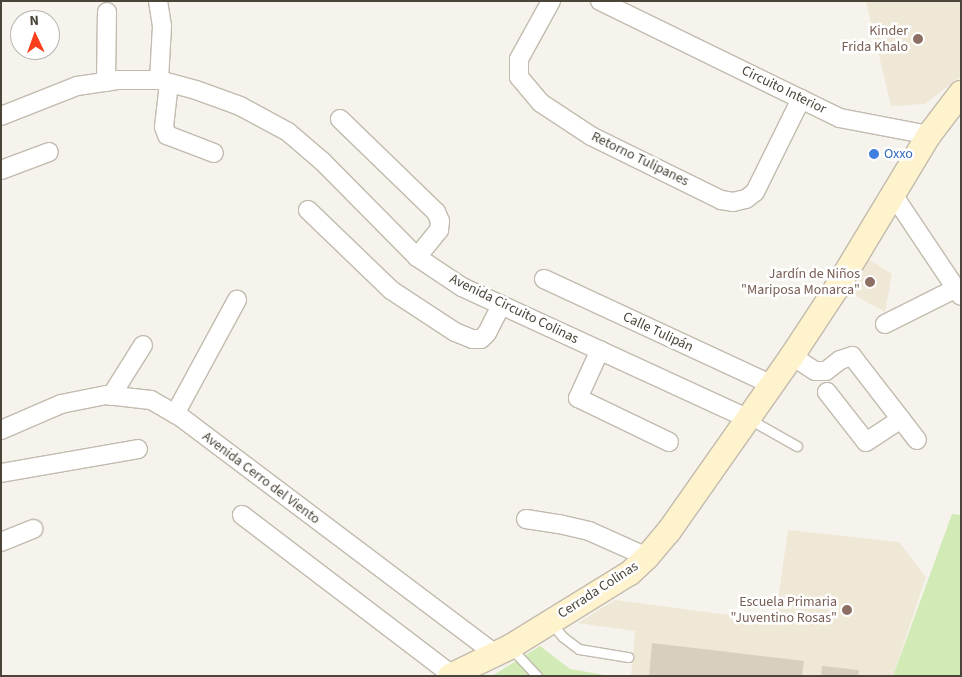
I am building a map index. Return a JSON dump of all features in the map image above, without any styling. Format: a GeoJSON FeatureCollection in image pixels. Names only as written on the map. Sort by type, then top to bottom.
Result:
{"type":"FeatureCollection","features":[{"type":"Feature","properties":{"kind":"main road"},"geometry":{"type":"LineString","coordinates":[[747,418],[792,356],[894,196],[929,135],[961,93]]}},
{"type":"Feature","properties":{"kind":"main road","name":"Cerrada Colinas"},"geometry":{"type":"LineString","coordinates":[[451,675],[502,651],[630,573],[647,557],[669,531],[747,418]]}},
{"type":"Feature","properties":{"kind":"street"},"geometry":{"type":"LineString","coordinates":[[158,1],[162,26],[164,126],[167,135],[214,153]]}},
{"type":"Feature","properties":{"kind":"street","name":"Retorno Tulipanes"},"geometry":{"type":"LineString","coordinates":[[551,1],[519,59],[519,77],[541,103],[591,136],[721,200],[733,202],[746,199],[754,192],[801,99]]}},
{"type":"Feature","properties":{"kind":"street","name":"Circuito Interior"},"geometry":{"type":"LineString","coordinates":[[600,1],[840,118],[929,135]]}},
{"type":"Feature","properties":{"kind":"street"},"geometry":{"type":"LineString","coordinates":[[106,82],[107,12]]}},
{"type":"Feature","properties":{"kind":"street","name":"Avenida Circuito Colinas"},"geometry":{"type":"LineString","coordinates":[[1,116],[77,86],[106,82],[164,81],[240,106],[288,132],[323,162],[417,257],[462,287],[747,418]]}},
{"type":"Feature","properties":{"kind":"street"},"geometry":{"type":"LineString","coordinates":[[340,119],[436,212],[440,220],[439,230],[417,257]]}},
{"type":"Feature","properties":{"kind":"street"},"geometry":{"type":"LineString","coordinates":[[1,170],[49,152]]}},
{"type":"Feature","properties":{"kind":"street"},"geometry":{"type":"LineString","coordinates":[[885,324],[958,292],[894,196]]}},
{"type":"Feature","properties":{"kind":"street"},"geometry":{"type":"LineString","coordinates":[[308,210],[391,290],[455,332],[472,339],[481,339],[487,333],[501,305]]}},
{"type":"Feature","properties":{"kind":"street","name":"Calle Tulipán"},"geometry":{"type":"LineString","coordinates":[[544,279],[772,385]]}},
{"type":"Feature","properties":{"kind":"street"},"geometry":{"type":"LineString","coordinates":[[175,414],[237,300]]}},
{"type":"Feature","properties":{"kind":"street"},"geometry":{"type":"LineString","coordinates":[[111,396],[144,345]]}},
{"type":"Feature","properties":{"kind":"street"},"geometry":{"type":"LineString","coordinates":[[600,350],[578,398],[669,442]]}},
{"type":"Feature","properties":{"kind":"street"},"geometry":{"type":"LineString","coordinates":[[792,356],[815,371],[826,371],[840,360],[852,356],[917,440]]}},
{"type":"Feature","properties":{"kind":"street"},"geometry":{"type":"LineString","coordinates":[[827,392],[866,442],[901,419]]}},
{"type":"Feature","properties":{"kind":"street","name":"Avenida Cerro del Viento"},"geometry":{"type":"LineString","coordinates":[[2,428],[61,404],[111,396],[151,400],[175,414],[502,651]]}},
{"type":"Feature","properties":{"kind":"street"},"geometry":{"type":"LineString","coordinates":[[1,473],[138,449]]}},
{"type":"Feature","properties":{"kind":"street"},"geometry":{"type":"LineString","coordinates":[[242,515],[451,675]]}},
{"type":"Feature","properties":{"kind":"street"},"geometry":{"type":"LineString","coordinates":[[526,519],[589,531],[647,557]]}},
{"type":"Feature","properties":{"kind":"street"},"geometry":{"type":"LineString","coordinates":[[1,542],[34,530]]}},
{"type":"Feature","properties":{"kind":"lane"},"geometry":{"type":"LineString","coordinates":[[747,418],[796,446]]}},
{"type":"Feature","properties":{"kind":"lane"},"geometry":{"type":"LineString","coordinates":[[550,622],[563,637],[579,648],[628,657]]}},
{"type":"Feature","properties":{"kind":"lane"},"geometry":{"type":"LineString","coordinates":[[502,651],[537,676]]}},
{"type":"Feature","properties":{"kind":"shaded area","name":"Kinder Frida Khalo"},"geometry":{"type":"Polygon","coordinates":[[[866,1],[961,1],[961,76],[925,104],[891,106],[866,1]]]}},
{"type":"Feature","properties":{"kind":"shaded area","name":"Jardín de Niños \"Mariposa Monarca\""},"geometry":{"type":"Polygon","coordinates":[[[867,258],[892,274],[885,312],[845,290],[867,258]]]}},
{"type":"Feature","properties":{"kind":"shaded area","name":"Escuela Primaria \"Juventino Rosas\""},"geometry":{"type":"Polygon","coordinates":[[[788,530],[899,542],[926,577],[893,676],[631,676],[635,631],[578,623],[615,600],[775,621],[788,530]]]}},
{"type":"Feature","properties":{"kind":"green space"},"geometry":{"type":"Polygon","coordinates":[[[952,514],[961,515],[961,676],[893,676],[952,514]]]}},
{"type":"Feature","properties":{"kind":"green space"},"geometry":{"type":"Polygon","coordinates":[[[540,646],[570,669],[610,676],[492,676],[540,646]]]}},
{"type":"Feature","properties":{"kind":"building"},"geometry":{"type":"Polygon","coordinates":[[[652,643],[804,661],[802,676],[649,676],[652,643]]]}},
{"type":"Feature","properties":{"kind":"building"},"geometry":{"type":"Polygon","coordinates":[[[822,666],[859,670],[858,676],[821,676],[822,666]]]}},
{"type":"Feature","properties":{"kind":"place","name":"Kinder Frida Khalo"},"geometry":{"type":"Point","coordinates":[918,39]}},
{"type":"Feature","properties":{"kind":"place","name":"Oxxo"},"geometry":{"type":"Point","coordinates":[874,154]}},
{"type":"Feature","properties":{"kind":"place","name":"Jardín de Niños \"Mariposa Monarca\""},"geometry":{"type":"Point","coordinates":[870,282]}},
{"type":"Feature","properties":{"kind":"place","name":"Escuela Primaria \"Juventino Rosas\""},"geometry":{"type":"Point","coordinates":[847,610]}}]}
